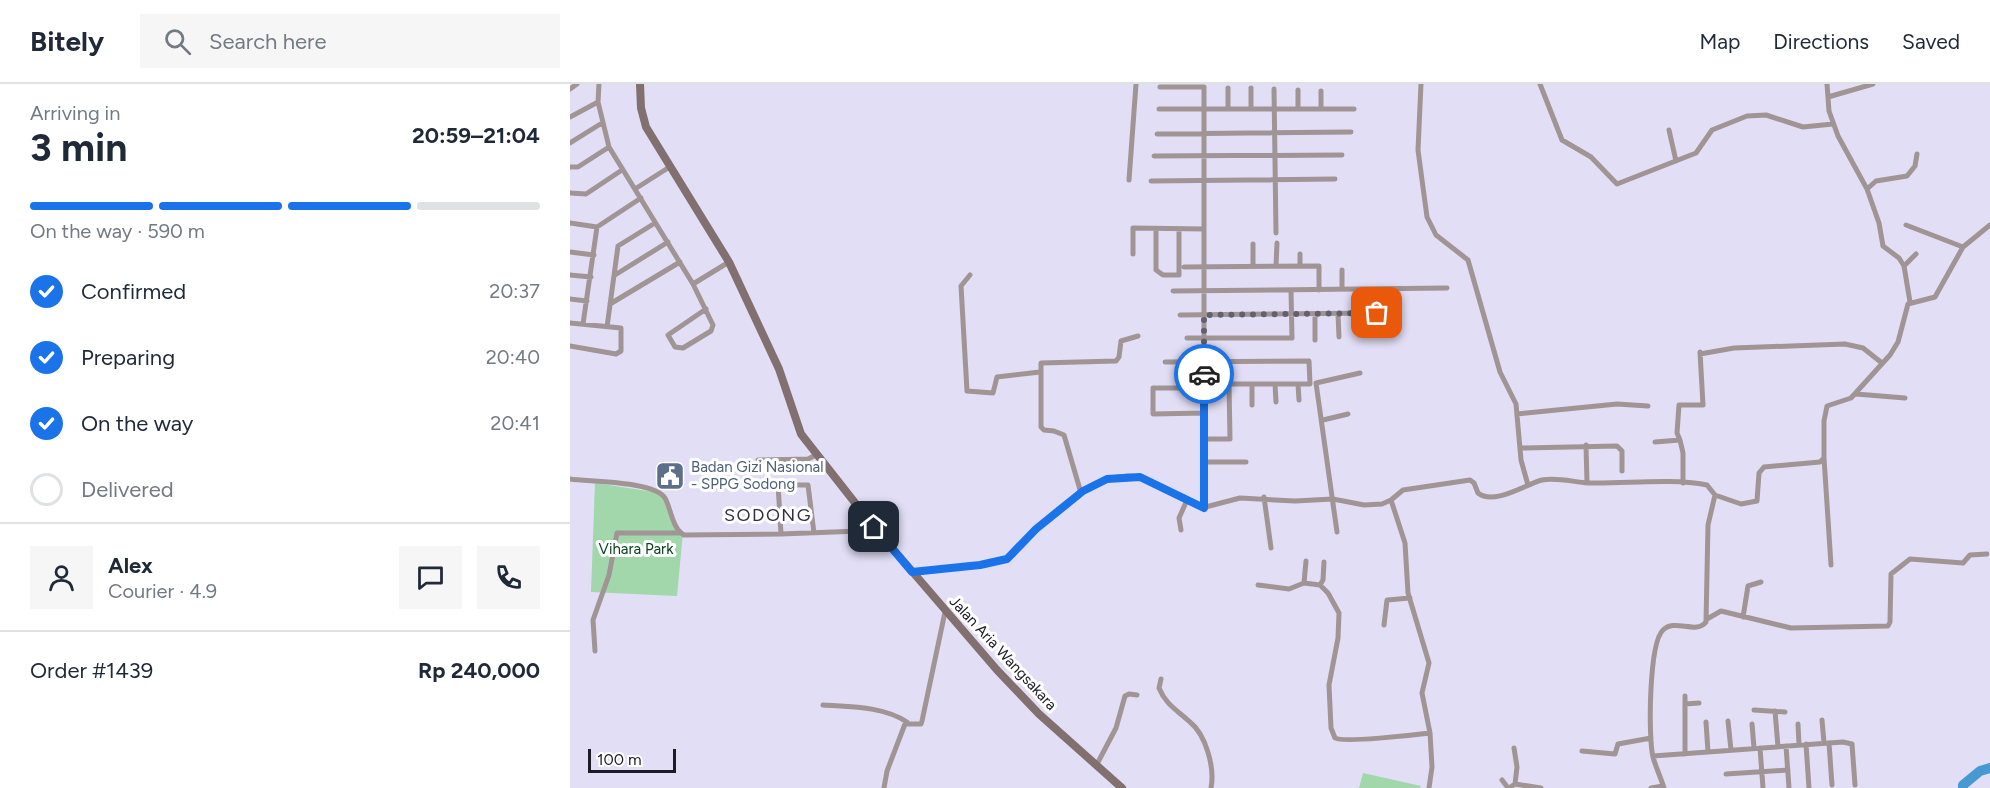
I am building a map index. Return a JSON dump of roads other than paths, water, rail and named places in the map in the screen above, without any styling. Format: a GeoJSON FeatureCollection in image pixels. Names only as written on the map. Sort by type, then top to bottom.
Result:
{"type":"FeatureCollection","features":[{"type":"Feature","properties":{"kind":"street"},"geometry":{"type":"LineString","coordinates":[[570,89],[577,84]]}},
{"type":"Feature","properties":{"kind":"street"},"geometry":{"type":"LineString","coordinates":[[599,84],[598,102],[609,147],[693,284],[706,309],[714,329],[683,348],[674,345],[668,335],[706,309]]}},
{"type":"Feature","properties":{"kind":"street","name":"Jalan Aria Wangsakara"},"geometry":{"type":"LineString","coordinates":[[640,84],[643,120],[729,262],[779,369],[801,434],[945,612],[1039,714],[1122,788]]}},
{"type":"Feature","properties":{"kind":"street"},"geometry":{"type":"LineString","coordinates":[[1129,180],[1136,84]]}},
{"type":"Feature","properties":{"kind":"street"},"geometry":{"type":"LineString","coordinates":[[1421,84],[1418,150],[1429,225],[1437,235],[1468,260],[1487,334],[1500,372],[1516,404],[1520,448],[1528,485]]}},
{"type":"Feature","properties":{"kind":"street"},"geometry":{"type":"LineString","coordinates":[[1540,84],[1562,140],[1591,157],[1615,184],[1621,184],[1696,153],[1712,130],[1747,116],[1766,115],[1803,127],[1833,124]]}},
{"type":"Feature","properties":{"kind":"street"},"geometry":{"type":"LineString","coordinates":[[1827,84],[1833,124],[1867,189],[1879,223],[1883,246],[1899,258],[1904,266],[1910,302],[1895,349],[1856,394]]}},
{"type":"Feature","properties":{"kind":"street"},"geometry":{"type":"LineString","coordinates":[[1828,98],[1873,84]]}},
{"type":"Feature","properties":{"kind":"street"},"geometry":{"type":"LineString","coordinates":[[1160,87],[1204,87],[1204,508]]}},
{"type":"Feature","properties":{"kind":"street"},"geometry":{"type":"LineString","coordinates":[[1228,88],[1228,109]]}},
{"type":"Feature","properties":{"kind":"street"},"geometry":{"type":"LineString","coordinates":[[1251,88],[1251,109]]}},
{"type":"Feature","properties":{"kind":"street"},"geometry":{"type":"LineString","coordinates":[[1274,89],[1276,233]]}},
{"type":"Feature","properties":{"kind":"street"},"geometry":{"type":"LineString","coordinates":[[1298,90],[1298,109]]}},
{"type":"Feature","properties":{"kind":"street"},"geometry":{"type":"LineString","coordinates":[[1320,91],[1321,109]]}},
{"type":"Feature","properties":{"kind":"street"},"geometry":{"type":"LineString","coordinates":[[570,117],[598,102]]}},
{"type":"Feature","properties":{"kind":"street"},"geometry":{"type":"LineString","coordinates":[[1159,109],[1354,109]]}},
{"type":"Feature","properties":{"kind":"street"},"geometry":{"type":"LineString","coordinates":[[570,143],[602,123]]}},
{"type":"Feature","properties":{"kind":"street"},"geometry":{"type":"LineString","coordinates":[[1669,130],[1676,161]]}},
{"type":"Feature","properties":{"kind":"street"},"geometry":{"type":"LineString","coordinates":[[1157,134],[1351,132]]}},
{"type":"Feature","properties":{"kind":"street"},"geometry":{"type":"LineString","coordinates":[[570,167],[578,167],[609,147]]}},
{"type":"Feature","properties":{"kind":"street"},"geometry":{"type":"LineString","coordinates":[[1867,189],[1876,181],[1898,179],[1910,174],[1915,166],[1917,154]]}},
{"type":"Feature","properties":{"kind":"street"},"geometry":{"type":"LineString","coordinates":[[1154,156],[1342,155]]}},
{"type":"Feature","properties":{"kind":"street"},"geometry":{"type":"LineString","coordinates":[[635,189],[671,166]]}},
{"type":"Feature","properties":{"kind":"street"},"geometry":{"type":"LineString","coordinates":[[570,193],[586,195],[622,170]]}},
{"type":"Feature","properties":{"kind":"street"},"geometry":{"type":"LineString","coordinates":[[1151,181],[1335,179]]}},
{"type":"Feature","properties":{"kind":"street"},"geometry":{"type":"LineString","coordinates":[[570,223],[597,226],[641,198]]}},
{"type":"Feature","properties":{"kind":"street"},"geometry":{"type":"LineString","coordinates":[[607,327],[620,244],[655,223]]}},
{"type":"Feature","properties":{"kind":"street"},"geometry":{"type":"LineString","coordinates":[[1906,225],[1963,247]]}},
{"type":"Feature","properties":{"kind":"street"},"geometry":{"type":"LineString","coordinates":[[1910,302],[1935,297],[1963,247],[1990,225]]}},
{"type":"Feature","properties":{"kind":"street"},"geometry":{"type":"LineString","coordinates":[[583,324],[597,226]]}},
{"type":"Feature","properties":{"kind":"street"},"geometry":{"type":"LineString","coordinates":[[1133,254],[1132,228],[1204,229]]}},
{"type":"Feature","properties":{"kind":"street"},"geometry":{"type":"LineString","coordinates":[[1156,228],[1156,270],[1163,275],[1179,275],[1179,229]]}},
{"type":"Feature","properties":{"kind":"street"},"geometry":{"type":"LineString","coordinates":[[615,275],[668,242]]}},
{"type":"Feature","properties":{"kind":"street"},"geometry":{"type":"LineString","coordinates":[[1276,243],[1276,266]]}},
{"type":"Feature","properties":{"kind":"street"},"geometry":{"type":"LineString","coordinates":[[1253,244],[1253,266]]}},
{"type":"Feature","properties":{"kind":"street"},"geometry":{"type":"LineString","coordinates":[[570,252],[594,255]]}},
{"type":"Feature","properties":{"kind":"street"},"geometry":{"type":"LineString","coordinates":[[1300,254],[1300,266]]}},
{"type":"Feature","properties":{"kind":"street"},"geometry":{"type":"LineString","coordinates":[[1904,266],[1916,254]]}},
{"type":"Feature","properties":{"kind":"street"},"geometry":{"type":"LineString","coordinates":[[610,304],[680,262]]}},
{"type":"Feature","properties":{"kind":"street"},"geometry":{"type":"LineString","coordinates":[[693,284],[729,262]]}},
{"type":"Feature","properties":{"kind":"street"},"geometry":{"type":"LineString","coordinates":[[1184,267],[1319,266],[1319,290]]}},
{"type":"Feature","properties":{"kind":"street"},"geometry":{"type":"LineString","coordinates":[[1342,270],[1342,289]]}},
{"type":"Feature","properties":{"kind":"street"},"geometry":{"type":"LineString","coordinates":[[570,275],[591,277]]}},
{"type":"Feature","properties":{"kind":"street"},"geometry":{"type":"LineString","coordinates":[[970,275],[961,286],[967,391],[993,393],[998,377],[1040,372]]}},
{"type":"Feature","properties":{"kind":"street"},"geometry":{"type":"LineString","coordinates":[[1173,291],[1447,288]]}},
{"type":"Feature","properties":{"kind":"street"},"geometry":{"type":"LineString","coordinates":[[1179,315],[1377,313],[1376,289]]}},
{"type":"Feature","properties":{"kind":"street"},"geometry":{"type":"LineString","coordinates":[[1187,338],[1292,338],[1291,290]]}},
{"type":"Feature","properties":{"kind":"street"},"geometry":{"type":"LineString","coordinates":[[570,299],[587,301]]}},
{"type":"Feature","properties":{"kind":"street"},"geometry":{"type":"LineString","coordinates":[[1315,314],[1315,340]]}},
{"type":"Feature","properties":{"kind":"street"},"geometry":{"type":"LineString","coordinates":[[1338,314],[1339,337]]}},
{"type":"Feature","properties":{"kind":"street"},"geometry":{"type":"LineString","coordinates":[[570,323],[622,329],[619,353],[570,346]]}},
{"type":"Feature","properties":{"kind":"street"},"geometry":{"type":"LineString","coordinates":[[1081,493],[1064,435],[1044,430],[1041,427],[1040,372],[1044,361],[1116,361],[1119,357],[1121,341],[1138,336]]}},
{"type":"Feature","properties":{"kind":"street"},"geometry":{"type":"LineString","coordinates":[[1683,483],[1683,453],[1677,406],[1703,405],[1700,352],[1734,348],[1845,344],[1863,348],[1882,363]]}},
{"type":"Feature","properties":{"kind":"street"},"geometry":{"type":"LineString","coordinates":[[1165,362],[1309,361],[1310,384],[1229,384],[1153,388],[1153,414],[1204,413]]}},
{"type":"Feature","properties":{"kind":"street"},"geometry":{"type":"LineString","coordinates":[[1337,532],[1316,383],[1360,373]]}},
{"type":"Feature","properties":{"kind":"street"},"geometry":{"type":"LineString","coordinates":[[1204,439],[1230,439],[1229,384]]}},
{"type":"Feature","properties":{"kind":"street"},"geometry":{"type":"LineString","coordinates":[[1252,384],[1252,405]]}},
{"type":"Feature","properties":{"kind":"street"},"geometry":{"type":"LineString","coordinates":[[1275,384],[1276,402]]}},
{"type":"Feature","properties":{"kind":"street"},"geometry":{"type":"LineString","coordinates":[[1298,384],[1299,400]]}},
{"type":"Feature","properties":{"kind":"street"},"geometry":{"type":"LineString","coordinates":[[1831,565],[1824,458],[1824,421],[1827,406],[1856,394],[1905,398]]}},
{"type":"Feature","properties":{"kind":"street"},"geometry":{"type":"LineString","coordinates":[[1517,414],[1617,404],[1648,406]]}},
{"type":"Feature","properties":{"kind":"street"},"geometry":{"type":"LineString","coordinates":[[1323,420],[1348,414]]}},
{"type":"Feature","properties":{"kind":"street"},"geometry":{"type":"LineString","coordinates":[[1655,442],[1680,440]]}},
{"type":"Feature","properties":{"kind":"street"},"geometry":{"type":"LineString","coordinates":[[1520,448],[1586,445],[1620,447],[1622,471]]}},
{"type":"Feature","properties":{"kind":"street"},"geometry":{"type":"LineString","coordinates":[[1586,445],[1587,483]]}},
{"type":"Feature","properties":{"kind":"street"},"geometry":{"type":"LineString","coordinates":[[758,460],[808,459],[816,455]]}},
{"type":"Feature","properties":{"kind":"street"},"geometry":{"type":"LineString","coordinates":[[912,572],[980,565],[1007,559],[1036,529],[1081,493],[1107,479],[1133,476],[1143,478],[1204,508],[1240,498],[1264,497],[1295,501],[1333,499],[1364,505],[1391,500],[1403,490],[1458,481],[1473,481],[1478,493],[1484,497],[1515,492],[1545,479],[1587,483],[1707,485],[1715,495],[1741,504],[1757,501],[1759,473],[1764,467],[1817,464],[1824,458]]}},
{"type":"Feature","properties":{"kind":"street"},"geometry":{"type":"LineString","coordinates":[[1204,462],[1246,462]]}},
{"type":"Feature","properties":{"kind":"street"},"geometry":{"type":"LineString","coordinates":[[570,479],[635,486],[661,493],[680,533]]}},
{"type":"Feature","properties":{"kind":"street"},"geometry":{"type":"LineString","coordinates":[[778,484],[781,534]]}},
{"type":"Feature","properties":{"kind":"street"},"geometry":{"type":"LineString","coordinates":[[754,486],[808,485],[814,533]]}},
{"type":"Feature","properties":{"kind":"street"},"geometry":{"type":"LineString","coordinates":[[1707,619],[1705,594],[1708,525],[1715,495]]}},
{"type":"Feature","properties":{"kind":"street"},"geometry":{"type":"LineString","coordinates":[[1264,497],[1271,548]]}},
{"type":"Feature","properties":{"kind":"street"},"geometry":{"type":"LineString","coordinates":[[1181,530],[1179,518],[1187,500]]}},
{"type":"Feature","properties":{"kind":"street"},"geometry":{"type":"LineString","coordinates":[[1391,500],[1405,543],[1407,585],[1429,663],[1422,693],[1430,733],[1432,767],[1429,788]]}},
{"type":"Feature","properties":{"kind":"street"},"geometry":{"type":"LineString","coordinates":[[595,651],[593,620],[609,575],[617,533],[781,534],[874,527]]}},
{"type":"Feature","properties":{"kind":"street"},"geometry":{"type":"LineString","coordinates":[[1651,788],[1664,787],[1653,756],[1649,716],[1659,636],[1664,628],[1702,626],[1707,619],[1721,611],[1791,628],[1888,626],[1892,574],[1908,560],[1963,563],[1970,555],[1987,554]]}},
{"type":"Feature","properties":{"kind":"street"},"geometry":{"type":"LineString","coordinates":[[1304,583],[1305,561]]}},
{"type":"Feature","properties":{"kind":"street"},"geometry":{"type":"LineString","coordinates":[[1320,585],[1323,580],[1324,562]]}},
{"type":"Feature","properties":{"kind":"street"},"geometry":{"type":"LineString","coordinates":[[1743,617],[1748,586],[1761,582]]}},
{"type":"Feature","properties":{"kind":"street"},"geometry":{"type":"LineString","coordinates":[[1258,585],[1289,589],[1304,583],[1320,585],[1328,593],[1339,613],[1338,638],[1329,685],[1331,728],[1335,738],[1345,741],[1358,737],[1430,733]]}},
{"type":"Feature","properties":{"kind":"street"},"geometry":{"type":"LineString","coordinates":[[1384,625],[1387,600],[1410,598]]}},
{"type":"Feature","properties":{"kind":"street"},"geometry":{"type":"LineString","coordinates":[[823,705],[870,709],[907,722],[921,724],[945,612]]}},
{"type":"Feature","properties":{"kind":"street"},"geometry":{"type":"LineString","coordinates":[[1161,678],[1159,688],[1168,706],[1189,721],[1200,734],[1212,765],[1211,788]]}},
{"type":"Feature","properties":{"kind":"street"},"geometry":{"type":"LineString","coordinates":[[1096,766],[1116,728],[1125,696],[1137,695]]}},
{"type":"Feature","properties":{"kind":"street"},"geometry":{"type":"LineString","coordinates":[[1685,696],[1685,754]]}},
{"type":"Feature","properties":{"kind":"street"},"geometry":{"type":"LineString","coordinates":[[1685,704],[1699,703]]}},
{"type":"Feature","properties":{"kind":"street"},"geometry":{"type":"LineString","coordinates":[[1754,710],[1785,712]]}},
{"type":"Feature","properties":{"kind":"street"},"geometry":{"type":"LineString","coordinates":[[1775,711],[1788,788]]}},
{"type":"Feature","properties":{"kind":"street"},"geometry":{"type":"LineString","coordinates":[[1822,720],[1832,784]]}},
{"type":"Feature","properties":{"kind":"street"},"geometry":{"type":"LineString","coordinates":[[1728,721],[1731,750]]}},
{"type":"Feature","properties":{"kind":"street"},"geometry":{"type":"LineString","coordinates":[[884,788],[887,771],[907,722]]}},
{"type":"Feature","properties":{"kind":"street"},"geometry":{"type":"LineString","coordinates":[[1706,722],[1708,752]]}},
{"type":"Feature","properties":{"kind":"street"},"geometry":{"type":"LineString","coordinates":[[1752,724],[1763,788]]}},
{"type":"Feature","properties":{"kind":"street"},"geometry":{"type":"LineString","coordinates":[[1798,724],[1809,788]]}},
{"type":"Feature","properties":{"kind":"street"},"geometry":{"type":"LineString","coordinates":[[1582,751],[1614,754],[1618,744],[1651,738]]}},
{"type":"Feature","properties":{"kind":"street"},"geometry":{"type":"LineString","coordinates":[[1653,756],[1826,743],[1852,744],[1855,785]]}},
{"type":"Feature","properties":{"kind":"street"},"geometry":{"type":"LineString","coordinates":[[1514,748],[1517,767],[1515,784]]}},
{"type":"Feature","properties":{"kind":"street"},"geometry":{"type":"LineString","coordinates":[[1726,774],[1786,770]]}},
{"type":"Feature","properties":{"kind":"street"},"geometry":{"type":"LineString","coordinates":[[1502,780],[1508,788],[1515,784],[1541,788]]}},
{"type":"Feature","properties":{"kind":"waterway"},"geometry":{"type":"LineString","coordinates":[[1963,788],[1963,785],[1980,771],[1990,768]]}},
{"type":"Feature","properties":{"kind":"place","name":"Badan Gizi Nasional - SPPG Sodong"},"geometry":{"type":"Point","coordinates":[670,476]}},
{"type":"Feature","properties":{"kind":"district","name":"SODONG"},"geometry":{"type":"Point","coordinates":[768,515]}},
{"type":"Feature","properties":{"kind":"park label","name":"Vihara Park"},"geometry":{"type":"Point","coordinates":[636,549]}}]}
